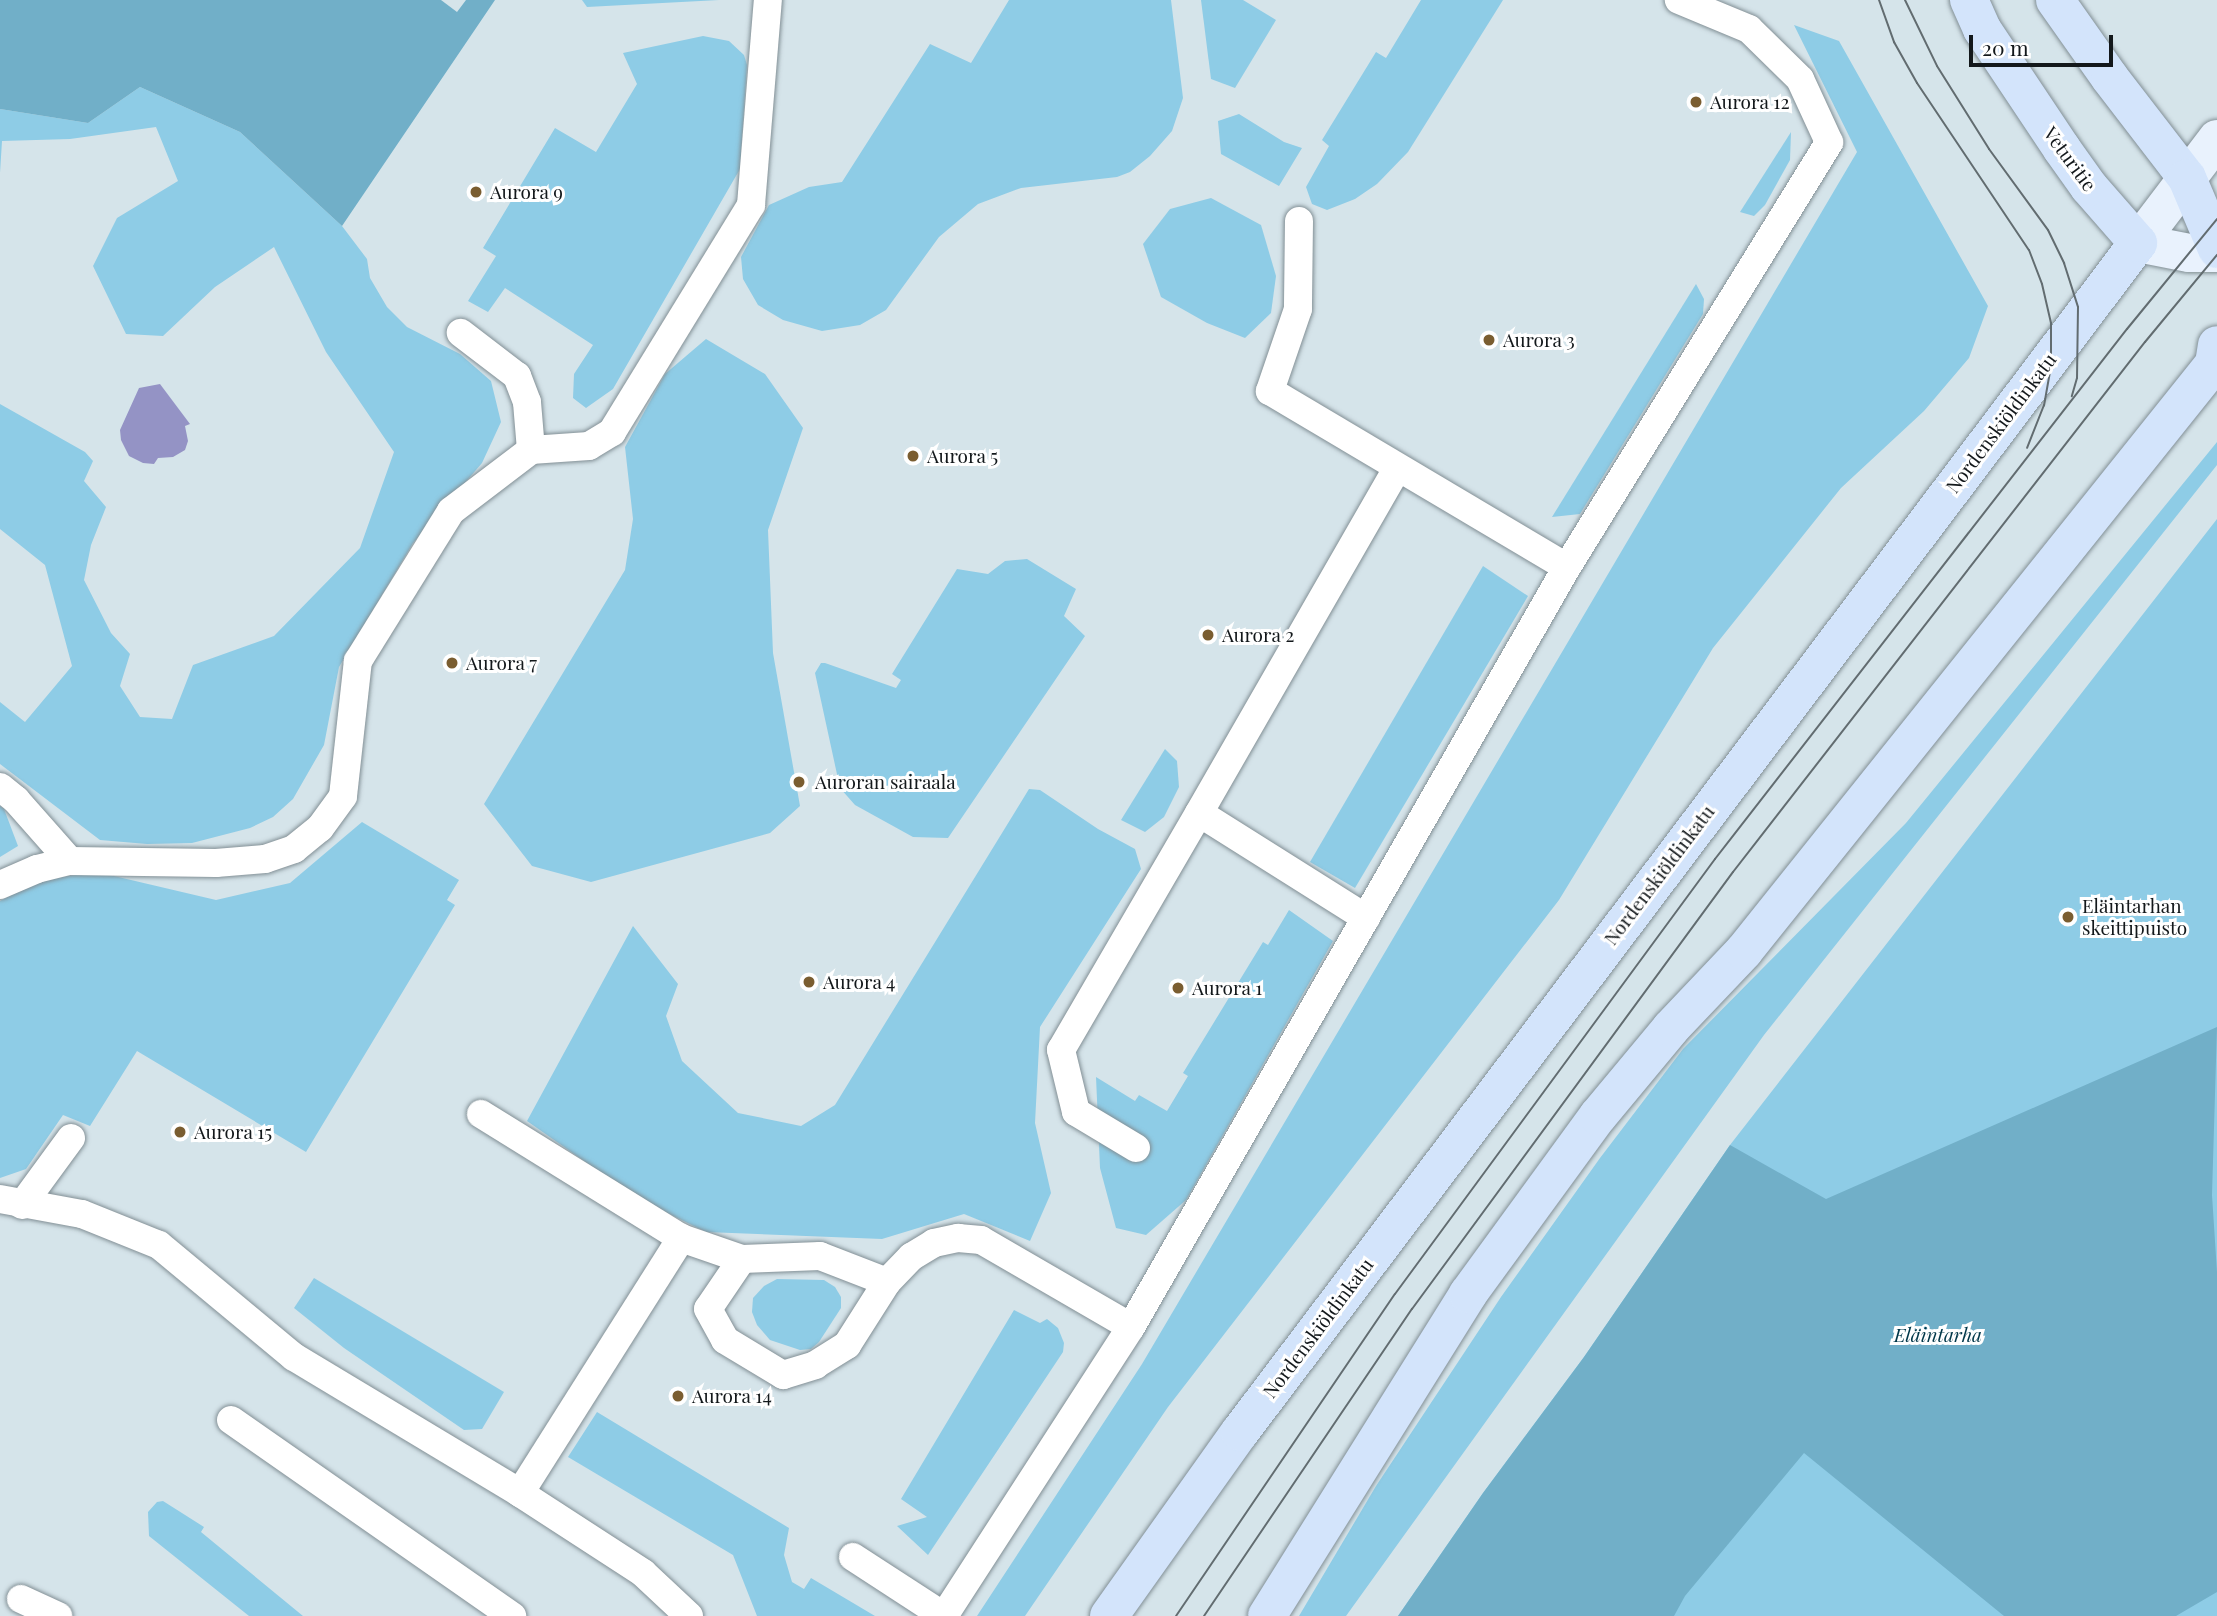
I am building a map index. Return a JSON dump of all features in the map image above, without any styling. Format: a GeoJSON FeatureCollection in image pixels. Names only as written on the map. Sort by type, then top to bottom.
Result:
{"type":"FeatureCollection","features":[{"type":"Feature","properties":{"kind":"main road","name":"Veturitie"},"geometry":{"type":"LineString","coordinates":[[1969,0],[1982,29],[2062,149],[2089,187],[2138,243]]}},
{"type":"Feature","properties":{"kind":"main road"},"geometry":{"type":"LineString","coordinates":[[2055,0],[2102,68],[2187,178],[2217,251],[2189,253],[2138,243]]}},
{"type":"Feature","properties":{"kind":"main road","name":"Nordenskiöldinkatu"},"geometry":{"type":"LineString","coordinates":[[1109,1616],[1257,1410],[2217,139]]}},
{"type":"Feature","properties":{"kind":"main road"},"geometry":{"type":"LineString","coordinates":[[1267,1616],[1468,1294],[1598,1115],[1671,1028],[1744,951],[2216,357]]}},
{"type":"Feature","properties":{"kind":"lane"},"geometry":{"type":"LineString","coordinates":[[0,885],[37,869],[70,861],[216,863],[265,859],[294,849],[320,828],[343,796],[358,661],[451,511],[531,450],[589,446],[612,432],[751,205],[768,0]]}},
{"type":"Feature","properties":{"kind":"lane"},"geometry":{"type":"LineString","coordinates":[[853,1557],[944,1616],[1131,1327],[1567,567],[1829,142],[1801,79],[1749,29],[1679,0]]}},
{"type":"Feature","properties":{"kind":"lane"},"geometry":{"type":"LineString","coordinates":[[1299,220],[1298,309],[1270,391],[1397,469],[1567,567]]}},
{"type":"Feature","properties":{"kind":"lane"},"geometry":{"type":"LineString","coordinates":[[461,334],[517,376],[527,402],[531,450]]}},
{"type":"Feature","properties":{"kind":"lane"},"geometry":{"type":"LineString","coordinates":[[1136,1148],[1076,1112],[1062,1050],[1397,469]]}},
{"type":"Feature","properties":{"kind":"lane"},"geometry":{"type":"LineString","coordinates":[[0,787],[16,800],[70,861]]}},
{"type":"Feature","properties":{"kind":"lane"},"geometry":{"type":"LineString","coordinates":[[1199,813],[1366,918]]}},
{"type":"Feature","properties":{"kind":"lane"},"geometry":{"type":"LineString","coordinates":[[481,1114],[681,1238],[742,1259],[820,1256],[887,1282]]}},
{"type":"Feature","properties":{"kind":"lane"},"geometry":{"type":"LineString","coordinates":[[11,1202],[71,1138]]}},
{"type":"Feature","properties":{"kind":"lane"},"geometry":{"type":"LineString","coordinates":[[11,1202],[82,1214],[159,1245],[294,1357],[520,1493],[643,1573],[689,1616]]}},
{"type":"Feature","properties":{"kind":"lane"},"geometry":{"type":"LineString","coordinates":[[520,1493],[681,1238]]}},
{"type":"Feature","properties":{"kind":"lane"},"geometry":{"type":"LineString","coordinates":[[742,1259],[708,1309],[725,1340],[783,1375],[816,1365],[847,1345],[887,1282],[911,1257],[934,1243],[958,1238],[981,1240],[1131,1327]]}},
{"type":"Feature","properties":{"kind":"lane"},"geometry":{"type":"LineString","coordinates":[[231,1420],[512,1616]]}},
{"type":"Feature","properties":{"kind":"lane"},"geometry":{"type":"LineString","coordinates":[[20,1599],[58,1616]]}},
{"type":"Feature","properties":{"kind":"green space"},"geometry":{"type":"Polygon","coordinates":[[[0,0],[441,0],[457,12],[466,0],[495,0],[342,226],[240,132],[140,87],[88,123],[0,109],[0,0]]]}},
{"type":"Feature","properties":{"kind":"green space"},"geometry":{"type":"Polygon","coordinates":[[[582,0],[719,0],[587,7],[582,0]]]}},
{"type":"Feature","properties":{"kind":"green space"},"geometry":{"type":"Polygon","coordinates":[[[1009,0],[1171,0],[1183,98],[1172,131],[1150,156],[1130,172],[1117,177],[1021,188],[978,204],[939,237],[886,310],[860,325],[822,331],[783,320],[758,305],[743,279],[741,257],[769,205],[809,187],[842,182],[930,44],[971,63],[1009,0]]]}},
{"type":"Feature","properties":{"kind":"green space"},"geometry":{"type":"Polygon","coordinates":[[[1201,0],[1243,0],[1276,20],[1235,88],[1211,79],[1201,0]]]}},
{"type":"Feature","properties":{"kind":"green space"},"geometry":{"type":"Polygon","coordinates":[[[1421,0],[1503,0],[1408,152],[1377,184],[1355,199],[1327,210],[1312,204],[1306,187],[1329,146],[1322,140],[1376,52],[1386,58],[1421,0]]]}},
{"type":"Feature","properties":{"kind":"green space"},"geometry":{"type":"Polygon","coordinates":[[[1794,25],[1839,41],[1988,306],[1969,358],[1924,411],[1841,488],[1713,648],[1559,900],[1168,1407],[1025,1616],[977,1616],[1142,1364],[1857,152],[1794,25]]]}},
{"type":"Feature","properties":{"kind":"green space"},"geometry":{"type":"Polygon","coordinates":[[[703,36],[729,41],[744,55],[747,65],[740,169],[613,389],[586,408],[573,398],[574,374],[593,345],[505,288],[488,312],[468,301],[496,256],[483,248],[555,128],[596,152],[637,84],[623,53],[703,36]]]}},
{"type":"Feature","properties":{"kind":"green space"},"geometry":{"type":"Polygon","coordinates":[[[140,87],[240,132],[342,226],[367,259],[370,278],[387,307],[407,327],[460,354],[491,381],[501,422],[482,463],[413,543],[339,667],[324,745],[293,799],[273,817],[250,828],[192,843],[147,844],[100,840],[0,764],[0,702],[25,722],[72,666],[45,565],[0,529],[0,404],[85,452],[93,461],[84,481],[106,507],[91,545],[84,580],[111,633],[130,654],[120,686],[140,717],[172,719],[193,665],[274,636],[360,548],[394,452],[326,352],[274,247],[215,287],[163,336],[126,334],[93,266],[117,218],[178,181],[156,127],[70,139],[2,141],[0,173],[0,109],[88,123],[140,87]]]}},
{"type":"Feature","properties":{"kind":"green space"},"geometry":{"type":"Polygon","coordinates":[[[1239,114],[1284,142],[1302,148],[1279,186],[1221,154],[1218,121],[1239,114]]]}},
{"type":"Feature","properties":{"kind":"green space"},"geometry":{"type":"Polygon","coordinates":[[[1791,132],[1790,160],[1765,205],[1754,216],[1740,212],[1791,132]]]}},
{"type":"Feature","properties":{"kind":"green space"},"geometry":{"type":"Polygon","coordinates":[[[1211,198],[1261,225],[1276,276],[1271,313],[1245,338],[1207,323],[1161,297],[1143,244],[1170,209],[1211,198]]]}},
{"type":"Feature","properties":{"kind":"green space"},"geometry":{"type":"Polygon","coordinates":[[[1696,284],[1704,299],[1703,314],[1580,514],[1552,517],[1696,284]]]}},
{"type":"Feature","properties":{"kind":"green space"},"geometry":{"type":"Polygon","coordinates":[[[706,339],[765,374],[803,428],[768,530],[773,653],[800,806],[770,833],[591,882],[532,866],[484,804],[625,570],[633,519],[625,447],[665,374],[706,339]]]}},
{"type":"Feature","properties":{"kind":"green space"},"geometry":{"type":"Polygon","coordinates":[[[2217,442],[2217,465],[1764,1035],[1346,1616],[1299,1616],[1376,1486],[1501,1297],[1600,1158],[1683,1049],[1906,823],[2217,442]]]}},
{"type":"Feature","properties":{"kind":"green space","name":"Eläintarha"},"geometry":{"type":"Polygon","coordinates":[[[2217,519],[2217,1616],[1398,1616],[1483,1493],[1584,1357],[1730,1145],[2217,519]]]}},
{"type":"Feature","properties":{"kind":"green space"},"geometry":{"type":"Polygon","coordinates":[[[1027,559],[1076,589],[1064,616],[1085,636],[948,838],[913,837],[855,805],[840,788],[815,673],[821,663],[825,663],[896,688],[901,680],[892,674],[957,569],[988,574],[1005,561],[1027,559]]]}},
{"type":"Feature","properties":{"kind":"green space"},"geometry":{"type":"Polygon","coordinates":[[[1483,566],[1528,596],[1355,888],[1310,862],[1483,566]]]}},
{"type":"Feature","properties":{"kind":"green space"},"geometry":{"type":"Polygon","coordinates":[[[1165,749],[1177,761],[1179,787],[1164,817],[1145,832],[1121,820],[1165,749]]]}},
{"type":"Feature","properties":{"kind":"green space"},"geometry":{"type":"Polygon","coordinates":[[[1029,789],[1040,790],[1098,829],[1135,849],[1141,869],[1040,1027],[1035,1123],[1051,1193],[1030,1241],[964,1214],[882,1239],[706,1232],[637,1198],[527,1121],[633,926],[678,984],[666,1016],[682,1061],[738,1113],[801,1126],[835,1105],[1029,789]]]}},
{"type":"Feature","properties":{"kind":"green space"},"geometry":{"type":"Polygon","coordinates":[[[0,806],[4,809],[18,846],[0,857],[0,806]]]}},
{"type":"Feature","properties":{"kind":"green space"},"geometry":{"type":"Polygon","coordinates":[[[362,822],[459,880],[447,900],[455,905],[306,1152],[137,1051],[90,1126],[63,1115],[26,1169],[0,1178],[0,901],[40,880],[97,872],[216,900],[290,883],[362,822]]]}},
{"type":"Feature","properties":{"kind":"green space"},"geometry":{"type":"Polygon","coordinates":[[[1289,910],[1333,941],[1186,1200],[1146,1235],[1116,1228],[1100,1168],[1096,1077],[1135,1101],[1139,1095],[1167,1111],[1188,1076],[1183,1073],[1263,942],[1268,945],[1289,910]]]}},
{"type":"Feature","properties":{"kind":"green space","name":"Eläintarha"},"geometry":{"type":"Polygon","coordinates":[[[2217,1027],[2212,1195],[2217,1272],[2217,1592],[2176,1616],[2004,1616],[1804,1453],[1685,1596],[1674,1616],[1398,1616],[1483,1493],[1584,1357],[1730,1145],[1826,1199],[2217,1027]]]}},
{"type":"Feature","properties":{"kind":"green space"},"geometry":{"type":"Polygon","coordinates":[[[314,1278],[504,1392],[482,1429],[464,1430],[344,1348],[294,1308],[314,1278]]]}},
{"type":"Feature","properties":{"kind":"green space"},"geometry":{"type":"Polygon","coordinates":[[[777,1279],[824,1280],[835,1287],[841,1297],[841,1308],[819,1342],[811,1349],[800,1350],[770,1340],[757,1325],[752,1312],[753,1298],[764,1286],[777,1279]]]}},
{"type":"Feature","properties":{"kind":"green space"},"geometry":{"type":"Polygon","coordinates":[[[1014,1310],[1040,1323],[1047,1319],[1058,1328],[1064,1343],[1063,1352],[928,1555],[897,1526],[927,1517],[901,1499],[1014,1310]]]}},
{"type":"Feature","properties":{"kind":"green space"},"geometry":{"type":"Polygon","coordinates":[[[597,1412],[789,1528],[784,1555],[792,1582],[804,1589],[811,1578],[875,1616],[757,1616],[733,1555],[568,1457],[597,1412]]]}},
{"type":"Feature","properties":{"kind":"green space"},"geometry":{"type":"Polygon","coordinates":[[[163,1501],[204,1527],[201,1532],[303,1616],[249,1616],[149,1536],[148,1512],[157,1502],[163,1501]]]}},
{"type":"Feature","properties":{"kind":"shaded area"},"geometry":{"type":"Polygon","coordinates":[[[160,384],[190,424],[185,426],[188,441],[185,450],[173,457],[158,458],[154,464],[143,463],[129,456],[121,440],[120,430],[139,388],[160,384]]]}},
{"type":"Feature","properties":{"kind":"tram line"},"geometry":{"type":"LineString","coordinates":[[1879,0],[1894,42],[1917,83],[2029,250],[2042,284],[2051,323],[2051,366],[2044,405],[2027,448]]}},
{"type":"Feature","properties":{"kind":"tram line"},"geometry":{"type":"LineString","coordinates":[[1905,0],[1937,66],[1989,149],[2048,230],[2064,263],[2078,307],[2077,378],[2072,396]]}},
{"type":"Feature","properties":{"kind":"tram line"},"geometry":{"type":"LineString","coordinates":[[1176,1616],[1395,1294],[1715,859],[2127,329],[2217,219]]}},
{"type":"Feature","properties":{"kind":"tram line"},"geometry":{"type":"LineString","coordinates":[[1204,1616],[1412,1309],[1733,872],[2145,342],[2217,255]]}},
{"type":"Feature","properties":{"kind":"place","name":"Aurora 12"},"geometry":{"type":"Point","coordinates":[1696,102]}},
{"type":"Feature","properties":{"kind":"place","name":"Aurora 9"},"geometry":{"type":"Point","coordinates":[476,192]}},
{"type":"Feature","properties":{"kind":"place","name":"Aurora 3"},"geometry":{"type":"Point","coordinates":[1489,340]}},
{"type":"Feature","properties":{"kind":"place","name":"Aurora 5"},"geometry":{"type":"Point","coordinates":[913,456]}},
{"type":"Feature","properties":{"kind":"place","name":"Aurora 2"},"geometry":{"type":"Point","coordinates":[1208,635]}},
{"type":"Feature","properties":{"kind":"place","name":"Aurora 7"},"geometry":{"type":"Point","coordinates":[452,663]}},
{"type":"Feature","properties":{"kind":"place","name":"Auroran sairaala"},"geometry":{"type":"Point","coordinates":[799,782]}},
{"type":"Feature","properties":{"kind":"place","name":"Eläintarhan skeittipuisto"},"geometry":{"type":"Point","coordinates":[2068,917]}},
{"type":"Feature","properties":{"kind":"place","name":"Aurora 4"},"geometry":{"type":"Point","coordinates":[809,982]}},
{"type":"Feature","properties":{"kind":"place","name":"Aurora 1"},"geometry":{"type":"Point","coordinates":[1178,988]}},
{"type":"Feature","properties":{"kind":"place","name":"Aurora 15"},"geometry":{"type":"Point","coordinates":[180,1132]}},
{"type":"Feature","properties":{"kind":"place","name":"Aurora 14"},"geometry":{"type":"Point","coordinates":[678,1396]}}]}
